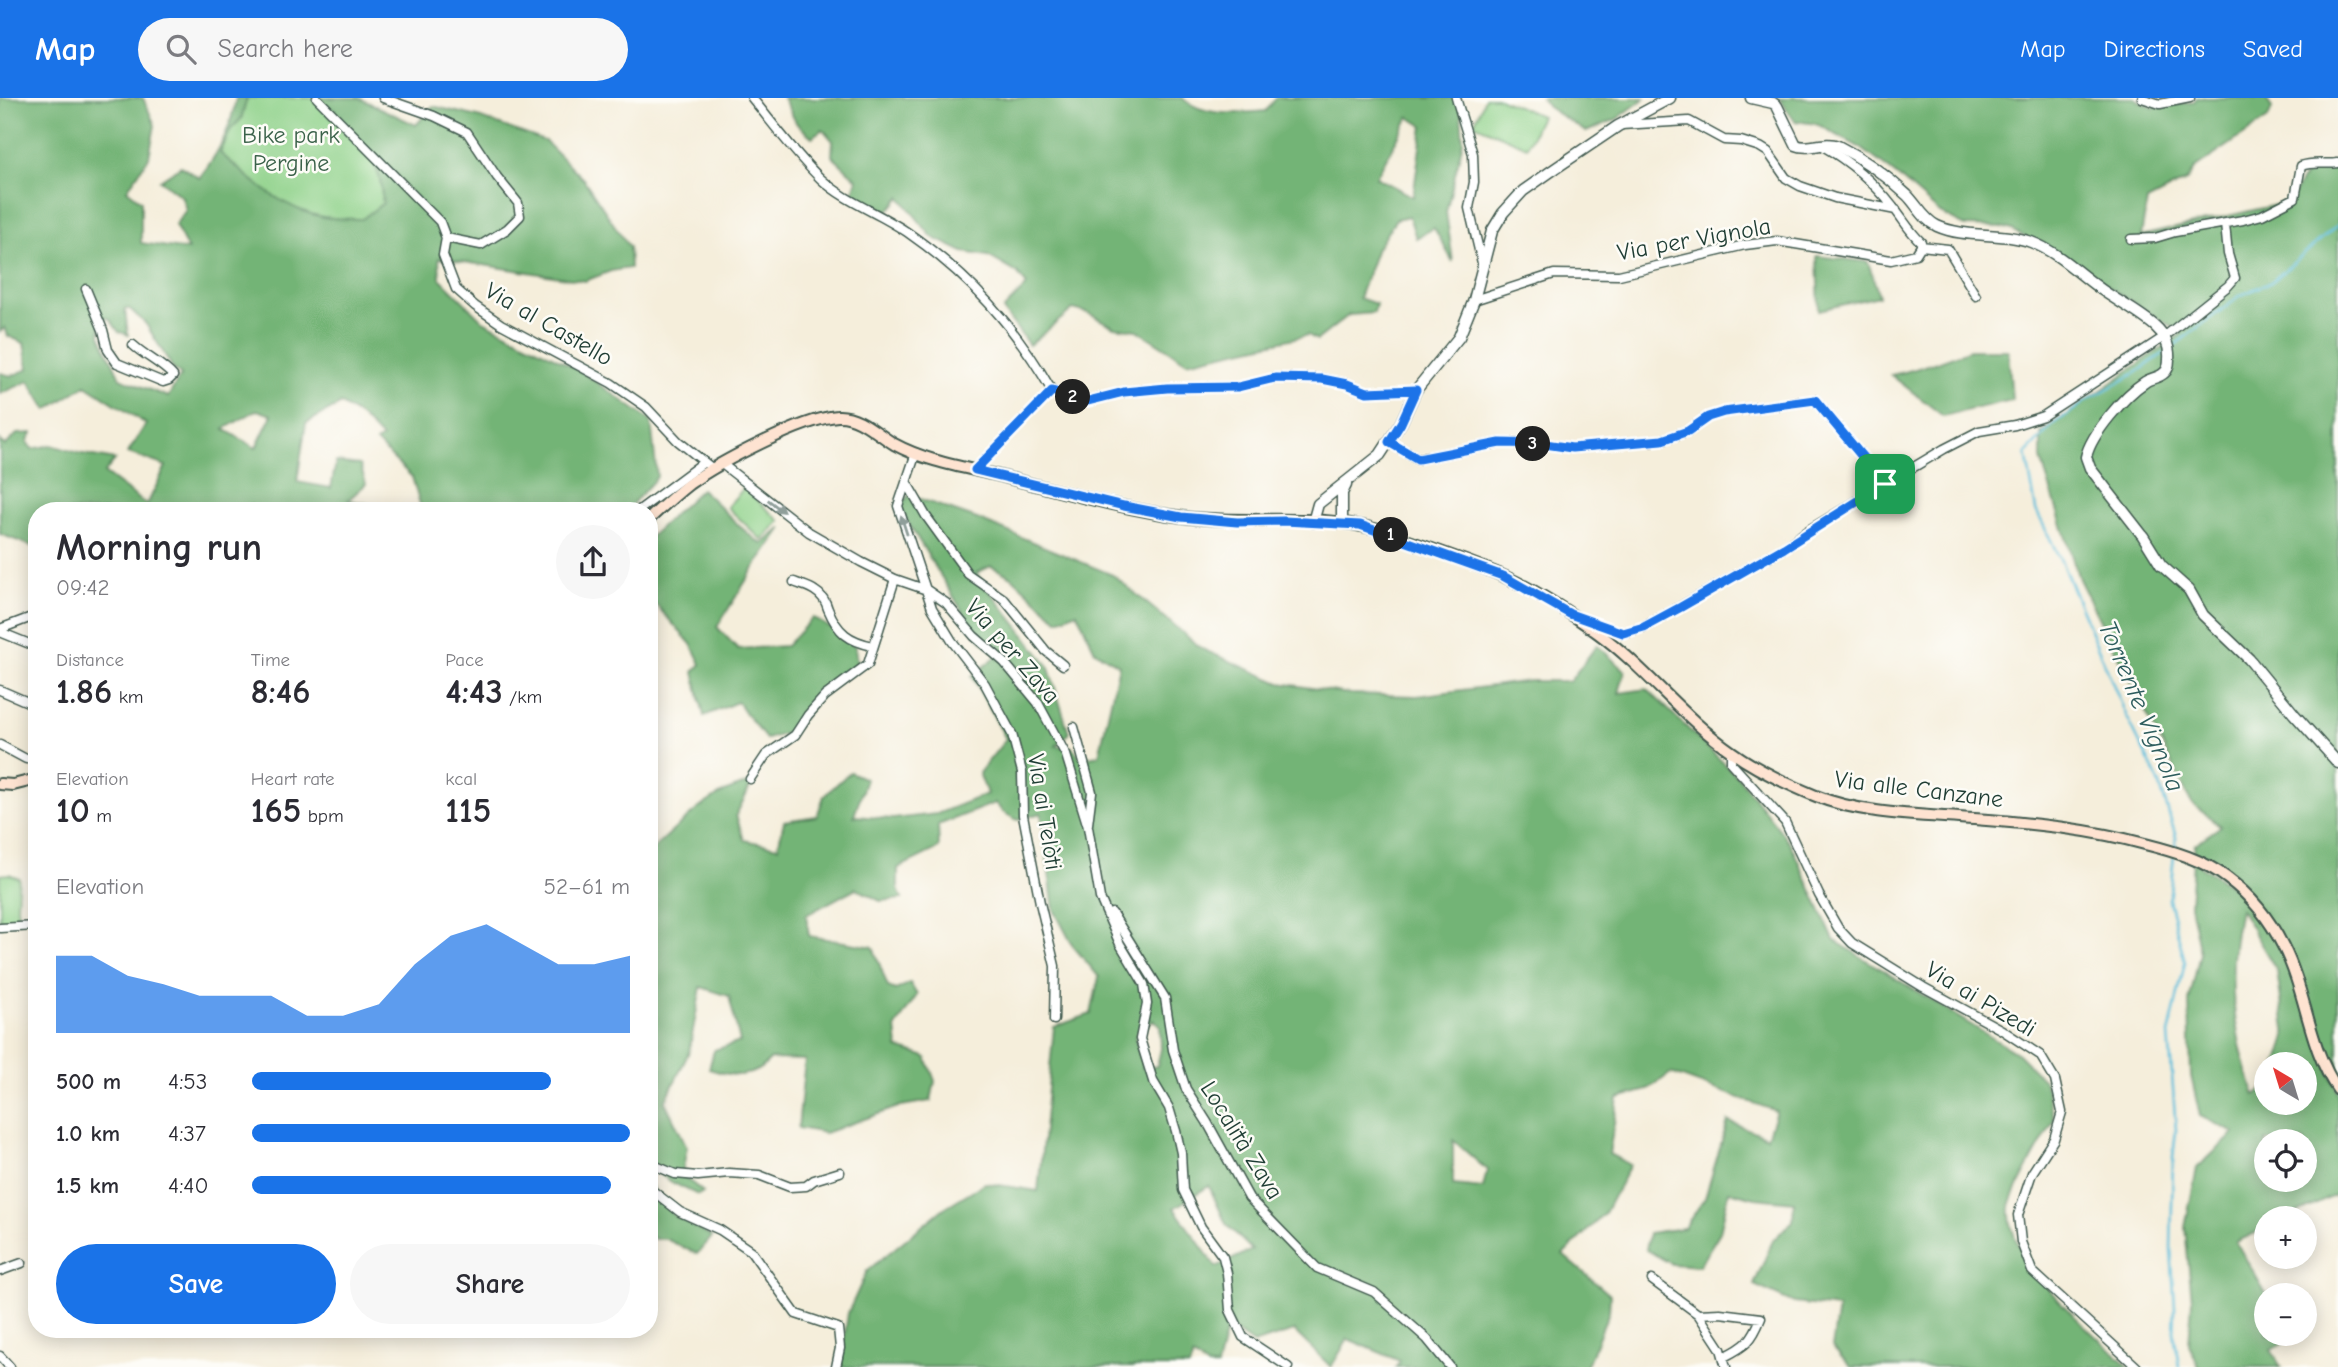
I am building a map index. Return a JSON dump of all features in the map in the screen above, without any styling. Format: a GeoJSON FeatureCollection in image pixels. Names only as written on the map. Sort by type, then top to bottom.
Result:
{"type":"FeatureCollection","features":[{"type":"Feature","properties":{"kind":"main road","name":"Via alle Canzane"},"geometry":{"type":"LineString","coordinates":[[658,511],[713,465],[812,420],[841,416],[860,422],[896,445],[916,453],[1124,506],[1181,517],[1237,522],[1342,523],[1378,530],[1503,576],[1570,614],[1600,635],[1731,751],[1767,774],[1819,797],[1872,810],[2038,825],[2127,839],[2164,848],[2224,875],[2247,894],[2283,947],[2314,1044],[2328,1076],[2338,1090]]}},
{"type":"Feature","properties":{"kind":"main road"},"geometry":{"type":"LineString","coordinates":[[0,784],[13,785],[28,781]]}},
{"type":"Feature","properties":{"kind":"street","name":"Via al Castello"},"geometry":{"type":"LineString","coordinates":[[317,98],[440,222],[446,238],[443,255],[456,289],[475,306],[501,324],[620,388],[646,407],[678,441],[809,532],[895,579],[927,590]]}},
{"type":"Feature","properties":{"kind":"street"},"geometry":{"type":"LineString","coordinates":[[383,98],[434,116],[467,132],[518,203],[520,216],[507,229],[481,245],[446,238]]}},
{"type":"Feature","properties":{"kind":"street"},"geometry":{"type":"LineString","coordinates":[[752,98],[823,180],[867,211],[908,233],[984,296],[1005,319],[1052,391],[1088,401],[1124,392],[1167,388],[1238,387],[1275,378],[1322,379],[1347,384],[1367,392],[1416,390]]}},
{"type":"Feature","properties":{"kind":"street"},"geometry":{"type":"LineString","coordinates":[[1456,98],[1473,154],[1474,182],[1469,208],[1483,266]]}},
{"type":"Feature","properties":{"kind":"street"},"geometry":{"type":"LineString","coordinates":[[1313,522],[1318,505],[1373,462],[1389,442],[1416,390],[1458,337],[1474,300],[1492,231],[1503,213],[1523,191],[1618,126],[1670,98]]}},
{"type":"Feature","properties":{"kind":"street"},"geometry":{"type":"LineString","coordinates":[[1751,98],[1777,106],[1796,145],[1803,148],[1838,146],[1897,186],[1935,225],[2030,242],[2056,256],[2155,326],[2166,340],[2168,367],[2163,375],[2146,380],[2137,388],[2095,436],[2088,447],[2086,457],[2091,468],[2144,537],[2161,565],[2189,590],[2203,615],[2249,659],[2338,762]]}},
{"type":"Feature","properties":{"kind":"street"},"geometry":{"type":"LineString","coordinates":[[2142,98],[2160,104],[2190,98]]}},
{"type":"Feature","properties":{"kind":"street"},"geometry":{"type":"LineString","coordinates":[[1618,126],[1689,121],[1724,140],[1741,141],[1768,152],[1786,178],[1800,186],[1835,198],[1896,210]]}},
{"type":"Feature","properties":{"kind":"street"},"geometry":{"type":"LineString","coordinates":[[1821,145],[1849,161],[1896,210],[1908,230],[1921,242],[1921,246],[1948,249],[1976,296]]}},
{"type":"Feature","properties":{"kind":"street"},"geometry":{"type":"LineString","coordinates":[[2131,239],[2155,238],[2262,215],[2295,198],[2301,166],[2311,162],[2327,165],[2338,163]]}},
{"type":"Feature","properties":{"kind":"street"},"geometry":{"type":"LineString","coordinates":[[1570,614],[1623,633],[1644,627],[1784,548],[1885,484],[1979,431],[2015,425],[2043,416],[2166,340],[2228,286],[2235,278],[2228,254],[2225,224]]}},
{"type":"Feature","properties":{"kind":"street","name":"Via per Vignola"},"geometry":{"type":"LineString","coordinates":[[1474,300],[1554,274],[1619,275],[1745,244],[1777,241],[1891,260],[1916,254],[1921,246]]}},
{"type":"Feature","properties":{"kind":"street"},"geometry":{"type":"LineString","coordinates":[[86,289],[108,350],[117,363],[163,382],[173,376],[133,345]]}},
{"type":"Feature","properties":{"kind":"street"},"geometry":{"type":"LineString","coordinates":[[975,470],[1052,391]]}},
{"type":"Feature","properties":{"kind":"street"},"geometry":{"type":"LineString","coordinates":[[1389,442],[1418,459],[1500,443],[1545,444],[1572,448],[1612,445],[1662,440],[1688,431],[1708,417],[1724,412],[1815,400],[1885,484]]}},
{"type":"Feature","properties":{"kind":"street","name":"Via ai Telòti"},"geometry":{"type":"LineString","coordinates":[[916,453],[898,506],[932,608],[985,684],[1012,734],[1022,772],[1023,815],[1055,965],[1054,1020]]}},
{"type":"Feature","properties":{"kind":"street"},"geometry":{"type":"LineString","coordinates":[[653,502],[713,465]]}},
{"type":"Feature","properties":{"kind":"street"},"geometry":{"type":"LineString","coordinates":[[1342,523],[1342,493],[1348,481]]}},
{"type":"Feature","properties":{"kind":"street"},"geometry":{"type":"LineString","coordinates":[[907,482],[926,516],[968,574],[1004,600],[1046,651],[1063,665]]}},
{"type":"Feature","properties":{"kind":"street"},"geometry":{"type":"LineString","coordinates":[[750,779],[766,755],[783,746],[795,735],[825,696],[868,664],[895,579]]}},
{"type":"Feature","properties":{"kind":"street"},"geometry":{"type":"LineString","coordinates":[[794,582],[816,591],[825,601],[833,622],[842,634],[854,642],[873,646]]}},
{"type":"Feature","properties":{"kind":"street","name":"Via per Zava"},"geometry":{"type":"LineString","coordinates":[[927,590],[946,603],[1038,703],[1066,755],[1088,827],[1100,898],[1105,906]]}},
{"type":"Feature","properties":{"kind":"street"},"geometry":{"type":"LineString","coordinates":[[0,631],[28,619]]}},
{"type":"Feature","properties":{"kind":"street"},"geometry":{"type":"LineString","coordinates":[[0,631],[28,643]]}},
{"type":"Feature","properties":{"kind":"street"},"geometry":{"type":"LineString","coordinates":[[0,690],[28,702]]}},
{"type":"Feature","properties":{"kind":"street"},"geometry":{"type":"LineString","coordinates":[[1074,727],[1092,792],[1088,827]]}},
{"type":"Feature","properties":{"kind":"street"},"geometry":{"type":"LineString","coordinates":[[0,745],[28,759]]}},
{"type":"Feature","properties":{"kind":"street","name":"Via ai Pizedi"},"geometry":{"type":"LineString","coordinates":[[1731,751],[1731,763],[1785,822],[1819,895],[1838,928],[1852,943],[2040,1055],[2055,1080],[2062,1112],[2054,1139],[2032,1173],[2018,1214],[2021,1242],[2032,1271],[2137,1367]]}},
{"type":"Feature","properties":{"kind":"street"},"geometry":{"type":"LineString","coordinates":[[1105,906],[1120,944],[1144,984],[1147,1004],[1140,1039],[1144,1058],[1153,1081],[1169,1108],[1176,1131],[1181,1153],[1183,1190],[1201,1227],[1223,1257],[1230,1310],[1243,1337],[1288,1367]]}},
{"type":"Feature","properties":{"kind":"street","name":"Località Zava"},"geometry":{"type":"LineString","coordinates":[[1105,906],[1113,914],[1165,998],[1173,1050],[1186,1090],[1249,1198],[1317,1269],[1374,1292],[1427,1339],[1450,1367]]}},
{"type":"Feature","properties":{"kind":"street"},"geometry":{"type":"LineString","coordinates":[[0,928],[28,926]]}},
{"type":"Feature","properties":{"kind":"street"},"geometry":{"type":"LineString","coordinates":[[658,1167],[675,1174],[698,1176],[730,1173],[759,1175],[790,1187],[806,1186],[814,1180],[840,1172]]}},
{"type":"Feature","properties":{"kind":"street"},"geometry":{"type":"LineString","coordinates":[[658,1195],[680,1212],[720,1230],[751,1251],[796,1314],[838,1328],[840,1348],[836,1367]]}},
{"type":"Feature","properties":{"kind":"street"},"geometry":{"type":"LineString","coordinates":[[0,1271],[22,1263]]}},
{"type":"Feature","properties":{"kind":"street"},"geometry":{"type":"LineString","coordinates":[[1652,1280],[1698,1314],[1724,1357],[1726,1367]]}},
{"type":"Feature","properties":{"kind":"street"},"geometry":{"type":"LineString","coordinates":[[1698,1314],[1720,1313],[1761,1318],[1754,1336],[1746,1345],[1724,1357]]}},
{"type":"Feature","properties":{"kind":"street"},"geometry":{"type":"LineString","coordinates":[[0,1356],[10,1367]]}},
{"type":"Feature","properties":{"kind":"green space"},"geometry":{"type":"Polygon","coordinates":[[[0,98],[143,98],[155,125],[149,157],[127,190],[141,201],[141,243],[188,250],[175,225],[186,210],[182,197],[160,180],[181,166],[199,178],[223,141],[236,98],[247,98],[241,119],[231,129],[220,153],[255,183],[281,200],[308,213],[342,219],[362,219],[383,203],[380,179],[374,162],[314,98],[359,98],[416,125],[433,106],[478,117],[545,141],[584,180],[629,247],[630,268],[611,271],[585,281],[439,258],[440,278],[483,321],[578,369],[651,421],[657,477],[634,502],[419,502],[412,477],[376,442],[382,438],[361,417],[341,404],[306,423],[297,482],[331,488],[336,462],[360,465],[366,484],[348,500],[358,502],[148,502],[166,466],[128,453],[146,424],[86,385],[47,410],[29,381],[0,394],[0,373],[12,376],[28,369],[24,343],[8,336],[5,327],[0,332],[0,98]],[[125,309],[128,335],[118,331],[109,318],[101,319],[100,335],[120,378],[168,397],[181,375],[174,370],[146,324],[130,309],[125,309]],[[257,410],[224,429],[256,448],[272,415],[257,410]]]}},
{"type":"Feature","properties":{"kind":"green space","name":"Bike park Pergine"},"geometry":{"type":"Polygon","coordinates":[[[247,98],[314,98],[374,162],[380,179],[383,203],[362,220],[323,217],[280,200],[255,183],[220,153],[231,129],[241,119],[247,98]]]}},
{"type":"Feature","properties":{"kind":"green space"},"geometry":{"type":"Polygon","coordinates":[[[783,98],[1182,98],[1201,109],[1233,113],[1266,111],[1276,98],[1460,98],[1463,141],[1446,212],[1453,262],[1434,228],[1416,238],[1409,216],[1396,219],[1377,248],[1359,298],[1376,304],[1374,313],[1349,315],[1317,340],[1308,335],[1187,362],[1137,330],[1114,327],[1088,313],[1073,309],[1029,345],[1003,310],[1027,285],[1017,273],[988,256],[963,252],[932,237],[900,197],[883,217],[851,197],[857,179],[832,156],[833,141],[823,129],[812,137],[797,124],[783,98]],[[1409,117],[1376,177],[1413,197],[1423,126],[1409,117]]]}},
{"type":"Feature","properties":{"kind":"green space"},"geometry":{"type":"Polygon","coordinates":[[[1485,98],[1499,98],[1541,116],[1527,147],[1474,124],[1485,98]]]}},
{"type":"Feature","properties":{"kind":"green space"},"geometry":{"type":"Polygon","coordinates":[[[1541,98],[1645,98],[1617,119],[1586,132],[1548,107],[1541,98]]]}},
{"type":"Feature","properties":{"kind":"green space"},"geometry":{"type":"Polygon","coordinates":[[[1779,98],[2134,98],[2154,108],[2193,102],[2197,98],[2265,98],[2272,108],[2268,118],[2194,169],[2186,181],[2147,201],[2141,236],[2289,202],[2308,169],[2338,164],[2338,1086],[2330,1075],[2295,972],[2249,893],[2193,857],[2195,844],[2221,826],[2192,804],[2079,579],[2041,459],[2041,433],[2182,333],[2043,246],[2012,230],[2002,227],[1965,226],[1940,213],[1861,148],[1817,124],[1795,121],[1779,98]]]}},
{"type":"Feature","properties":{"kind":"green space"},"geometry":{"type":"Polygon","coordinates":[[[1817,256],[1868,262],[1879,296],[1819,310],[1817,256]]]}},
{"type":"Feature","properties":{"kind":"green space"},"geometry":{"type":"Polygon","coordinates":[[[1970,350],[2008,350],[2012,400],[1943,416],[1891,375],[1921,367],[1970,350]]]}},
{"type":"Feature","properties":{"kind":"green space"},"geometry":{"type":"Polygon","coordinates":[[[32,433],[27,442],[32,449],[52,445],[115,460],[104,473],[143,502],[28,502],[28,545],[0,534],[0,440],[5,446],[17,434],[32,433]]]}},
{"type":"Feature","properties":{"kind":"green space"},"geometry":{"type":"Polygon","coordinates":[[[744,488],[780,521],[762,540],[727,507],[744,488]]]}},
{"type":"Feature","properties":{"kind":"green space"},"geometry":{"type":"Polygon","coordinates":[[[701,489],[762,544],[782,528],[717,627],[738,649],[786,646],[813,618],[838,632],[855,646],[857,664],[824,692],[791,732],[766,739],[737,702],[704,716],[694,672],[701,664],[691,644],[658,607],[658,530],[701,489]]]}},
{"type":"Feature","properties":{"kind":"green space"},"geometry":{"type":"Polygon","coordinates":[[[909,495],[977,519],[1113,575],[1202,649],[1280,683],[1349,694],[1417,696],[1530,681],[1570,681],[1597,645],[1625,671],[1619,693],[1647,689],[1738,777],[1790,843],[1834,940],[2018,1054],[2044,1080],[2054,1120],[2012,1200],[2012,1229],[2021,1251],[2035,1273],[2073,1315],[2129,1367],[1851,1367],[1832,1347],[1838,1308],[1794,1303],[1754,1285],[1773,1240],[1793,1221],[1794,1202],[1755,1198],[1729,1191],[1720,1232],[1699,1266],[1672,1264],[1646,1250],[1649,1233],[1684,1228],[1705,1198],[1728,1121],[1767,1137],[1776,1111],[1671,1073],[1647,1090],[1618,1098],[1609,1154],[1630,1165],[1605,1213],[1563,1255],[1610,1295],[1609,1312],[1586,1367],[1396,1367],[1400,1361],[1348,1339],[1331,1367],[1294,1331],[1253,1344],[1227,1326],[1217,1367],[1208,1367],[1193,1357],[1189,1367],[840,1367],[848,1313],[867,1271],[944,1208],[985,1183],[1038,1191],[1054,1027],[1091,1014],[1099,977],[1073,946],[1054,910],[1041,813],[1017,820],[1003,812],[995,803],[938,825],[939,848],[898,868],[898,889],[902,899],[880,901],[856,888],[806,915],[809,936],[873,947],[888,987],[896,990],[910,983],[917,995],[896,1027],[898,1048],[926,1057],[935,1081],[931,1101],[901,1106],[825,1133],[798,1128],[805,1060],[771,1059],[757,1071],[742,1075],[709,1069],[714,1050],[740,1042],[729,996],[701,987],[689,1052],[665,1102],[687,1147],[682,1175],[703,1192],[698,1195],[658,1173],[658,845],[709,801],[737,787],[752,783],[736,815],[744,840],[778,847],[784,821],[817,816],[824,796],[850,772],[866,779],[854,816],[893,819],[937,814],[987,794],[979,773],[1006,739],[972,676],[998,655],[979,638],[899,508],[909,495]],[[991,566],[976,573],[1048,665],[1069,733],[1056,746],[1072,747],[1081,758],[1099,755],[1119,665],[1095,651],[1077,612],[1058,620],[1012,577],[991,566]],[[1153,1020],[1135,1037],[1143,1069],[1157,1066],[1161,1049],[1160,1025],[1153,1020]],[[1453,1140],[1453,1185],[1483,1188],[1487,1170],[1453,1140]],[[1209,1186],[1174,1208],[1216,1267],[1252,1250],[1226,1224],[1209,1186]]]}},
{"type":"Feature","properties":{"kind":"green space"},"geometry":{"type":"Polygon","coordinates":[[[2193,861],[2246,896],[2281,948],[2338,1094],[2338,1194],[2312,1206],[2254,1206],[2254,1234],[2236,1242],[2260,1283],[2254,1283],[2254,1346],[2278,1346],[2271,1350],[2281,1367],[2199,1367],[2189,1345],[2192,1301],[2185,1227],[2197,1168],[2235,1133],[2200,1116],[2191,1076],[2189,1002],[2200,953],[2190,905],[2193,861]],[[2240,909],[2233,957],[2234,1003],[2241,1049],[2254,1092],[2254,1115],[2317,1115],[2317,1052],[2281,1052],[2286,1037],[2277,971],[2240,909]]]}},
{"type":"Feature","properties":{"kind":"green space"},"geometry":{"type":"Polygon","coordinates":[[[9,874],[19,878],[19,920],[0,923],[0,875],[9,874]]]}},
{"type":"Feature","properties":{"kind":"green space"},"geometry":{"type":"Polygon","coordinates":[[[658,1195],[672,1214],[712,1237],[697,1254],[666,1239],[658,1239],[658,1195]]]}},
{"type":"Feature","properties":{"kind":"waterway","name":"Torrente Vignola"},"geometry":{"type":"LineString","coordinates":[[2172,347],[2241,295],[2271,282],[2338,225]]}},
{"type":"Feature","properties":{"kind":"waterway","name":"Torrente Vignola"},"geometry":{"type":"LineString","coordinates":[[2164,353],[2054,424],[2026,453],[2036,510],[2061,561],[2127,717],[2159,782],[2176,837],[2175,850]]}},
{"type":"Feature","properties":{"kind":"waterway","name":"Torrente Vignola"},"geometry":{"type":"LineString","coordinates":[[2174,856],[2169,900],[2185,962],[2169,1034],[2176,1130],[2171,1249],[2174,1332],[2179,1367]]}},
{"type":"Feature","properties":{"kind":"route"},"geometry":{"type":"LineString","coordinates":[[1275,378],[1322,379],[1347,384],[1367,392],[1416,390],[1389,442],[1418,459],[1500,443],[1545,444],[1572,448],[1662,440],[1688,431],[1708,417],[1724,412],[1815,400],[1885,484],[1784,548],[1681,607],[1644,627],[1623,633],[1570,614],[1539,594],[1503,576],[1360,525],[1326,522],[1237,522],[1181,517],[975,470],[1052,391],[1088,401],[1124,392],[1167,388],[1238,387],[1275,378]]}}]}
